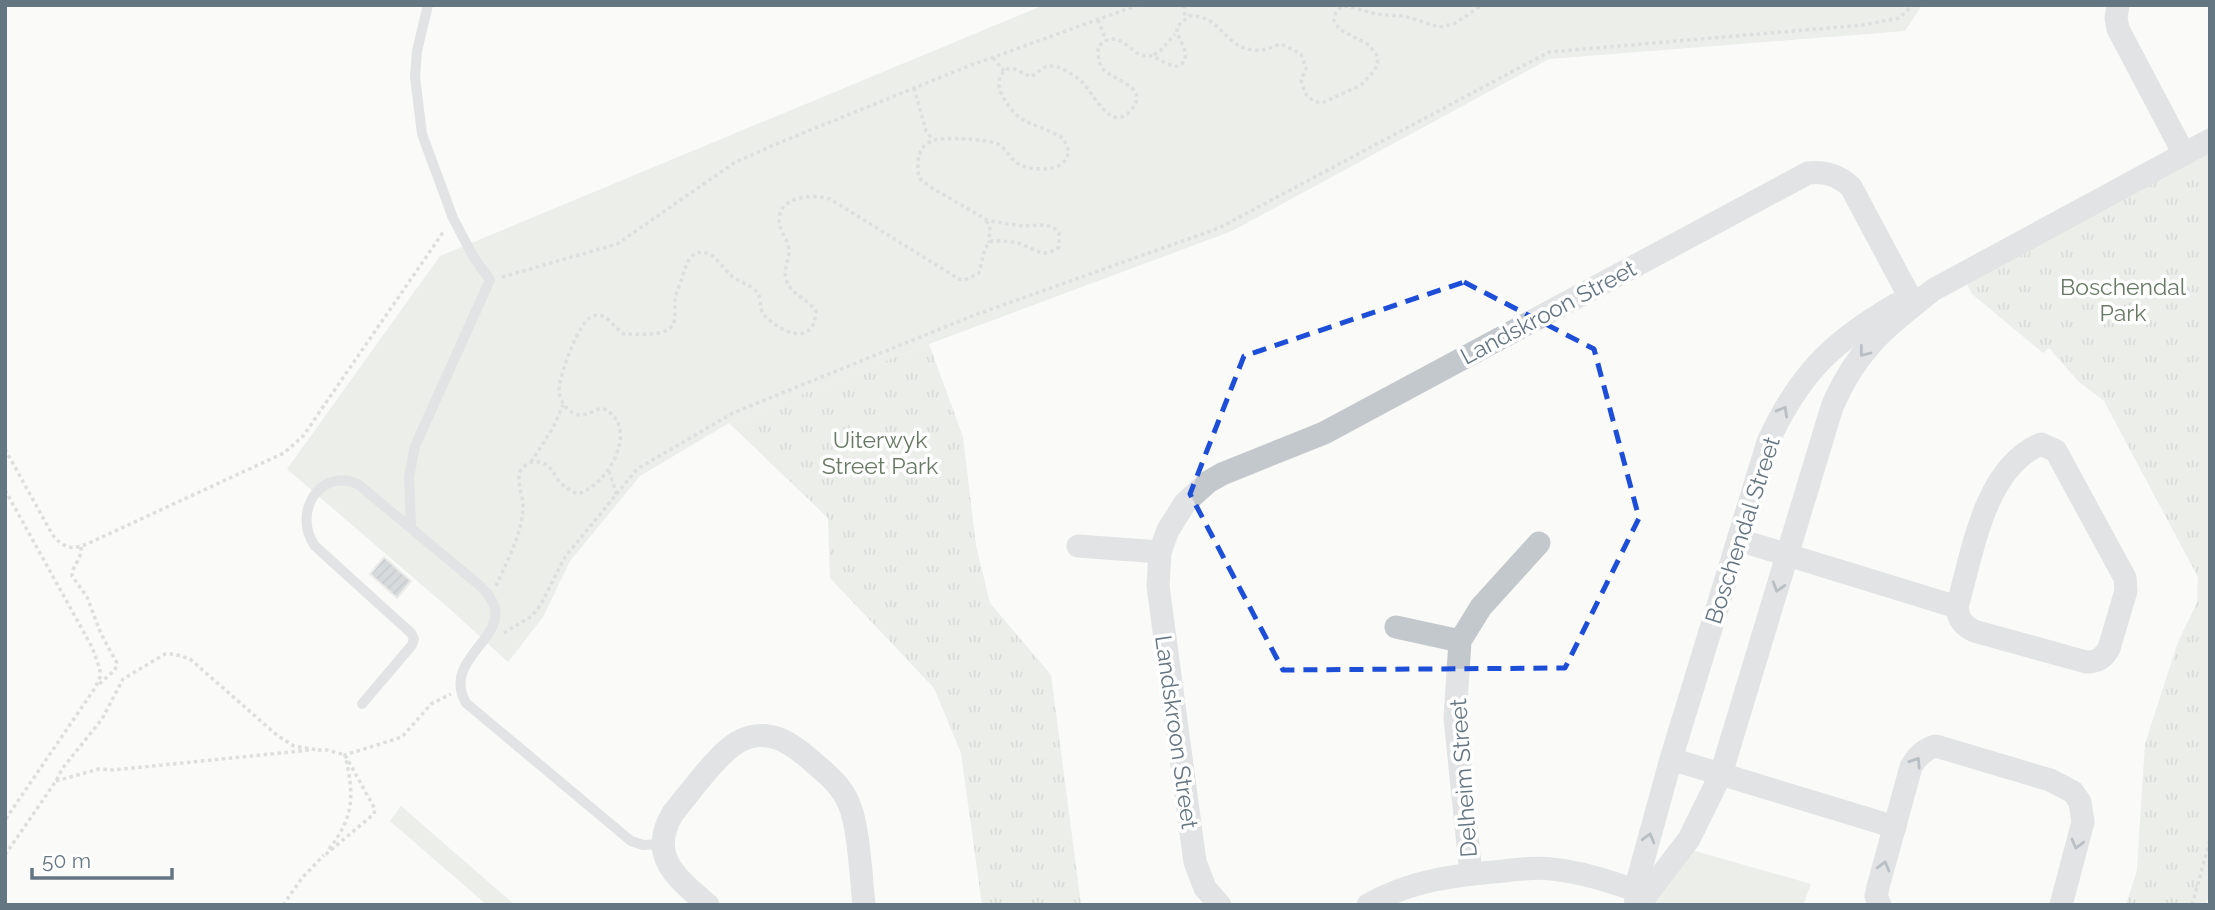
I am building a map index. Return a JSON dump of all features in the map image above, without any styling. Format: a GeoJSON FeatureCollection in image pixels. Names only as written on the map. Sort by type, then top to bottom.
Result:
{"type":"FeatureCollection","features":[{"type":"Feature","properties":{"kind":"street"},"geometry":{"type":"LineString","coordinates":[[2118,5],[2118,29],[2184,154]]}},
{"type":"Feature","properties":{"kind":"street","name":"Boschendal Street"},"geometry":{"type":"LineString","coordinates":[[1639,898],[1671,759],[1768,442],[1788,402],[1804,379],[1819,361],[1848,335],[2210,141]]}},
{"type":"Feature","properties":{"kind":"street","name":"Landskroon Street"},"geometry":{"type":"LineString","coordinates":[[1220,905],[1205,888],[1195,862],[1158,586],[1160,552],[1175,516],[1196,492],[1222,474],[1324,433],[1808,173],[1828,173],[1837,176],[1851,187],[1912,301]]}},
{"type":"Feature","properties":{"kind":"street","name":"Boschendal Street"},"geometry":{"type":"LineString","coordinates":[[1639,898],[1689,839],[1721,774],[1840,387],[1877,335],[1912,301]]}},
{"type":"Feature","properties":{"kind":"street"},"geometry":{"type":"LineString","coordinates":[[2041,444],[2052,448],[2059,456],[2125,578],[2126,592],[2106,654],[2095,662],[2086,662],[1974,631],[1958,617],[1957,607],[1987,504],[2000,480],[2011,463],[2025,451],[2041,444]]}},
{"type":"Feature","properties":{"kind":"street"},"geometry":{"type":"LineString","coordinates":[[1739,540],[1957,607]]}},
{"type":"Feature","properties":{"kind":"street","name":"Delheim Street"},"geometry":{"type":"LineString","coordinates":[[1471,874],[1455,718],[1460,641],[1480,607],[1539,543]]}},
{"type":"Feature","properties":{"kind":"street"},"geometry":{"type":"LineString","coordinates":[[1078,546],[1160,552]]}},
{"type":"Feature","properties":{"kind":"street"},"geometry":{"type":"LineString","coordinates":[[1396,627],[1460,641]]}},
{"type":"Feature","properties":{"kind":"street"},"geometry":{"type":"LineString","coordinates":[[708,905],[674,874],[664,855],[664,833],[673,813],[724,753],[744,739],[764,735],[775,737],[795,747],[829,776],[844,794],[852,813],[864,905]]}},
{"type":"Feature","properties":{"kind":"street"},"geometry":{"type":"LineString","coordinates":[[1880,905],[1878,887],[1911,766],[1916,757],[1928,748],[1936,746],[2062,785],[2073,792],[2080,802],[2083,822],[2061,905]]}},
{"type":"Feature","properties":{"kind":"street"},"geometry":{"type":"LineString","coordinates":[[1671,759],[1895,827]]}},
{"type":"Feature","properties":{"kind":"street"},"geometry":{"type":"LineString","coordinates":[[1368,905],[1408,886],[1471,874],[1550,868],[1639,898]]}},
{"type":"Feature","properties":{"kind":"lane"},"geometry":{"type":"LineString","coordinates":[[411,526],[409,477],[415,446],[490,280],[472,256],[453,218],[422,134],[415,91],[417,51],[428,5]]}},
{"type":"Feature","properties":{"kind":"lane"},"geometry":{"type":"LineString","coordinates":[[362,704],[412,645],[413,636],[315,546],[307,532],[305,517],[308,505],[326,485],[341,479],[358,484],[411,526],[493,600],[495,620],[460,675],[460,690],[466,703],[631,841],[643,845],[663,844]]}},
{"type":"Feature","properties":{"kind":"path"},"geometry":{"type":"LineString","coordinates":[[490,280],[617,244],[734,163],[914,88],[1138,5]]}},
{"type":"Feature","properties":{"kind":"path"},"geometry":{"type":"LineString","coordinates":[[1184,5],[1186,18]]}},
{"type":"Feature","properties":{"kind":"path"},"geometry":{"type":"LineString","coordinates":[[1148,56],[1160,51],[1186,18],[1196,15],[1216,23],[1236,46],[1244,49],[1265,50],[1281,44],[1301,54],[1306,68],[1301,80],[1305,93],[1313,101],[1321,103],[1361,85],[1378,64],[1376,54],[1369,45],[1339,29],[1334,20],[1341,7],[1404,16],[1439,27],[1454,24],[1482,5]]}},
{"type":"Feature","properties":{"kind":"path"},"geometry":{"type":"LineString","coordinates":[[485,639],[502,635],[532,616],[565,557],[637,469],[733,413],[972,316],[1219,228],[1549,52],[1863,25],[1899,18],[1913,5]]}},
{"type":"Feature","properties":{"kind":"path"},"geometry":{"type":"LineString","coordinates":[[1098,20],[1106,40]]}},
{"type":"Feature","properties":{"kind":"path"},"geometry":{"type":"LineString","coordinates":[[493,600],[519,530],[523,495],[519,474],[563,410],[559,387],[575,340],[586,320],[593,316],[606,317],[624,334],[658,334],[666,331],[675,321],[676,296],[684,267],[696,253],[710,254],[731,275],[757,292],[761,312],[766,318],[792,333],[804,334],[816,321],[816,312],[805,299],[792,290],[784,274],[789,247],[780,227],[779,216],[784,205],[792,200],[810,196],[830,199],[965,280],[979,273],[985,248],[992,241],[1019,243],[1037,253],[1047,254],[1059,247],[1059,233],[1053,227],[989,221],[919,178],[916,164],[919,152],[927,143],[939,138],[992,142],[1001,145],[1017,164],[1026,167],[1058,167],[1069,152],[1064,139],[1024,122],[1010,110],[999,91],[1000,74],[1015,69],[1031,77],[1040,69],[1050,66],[1058,68],[1082,82],[1104,112],[1121,117],[1131,112],[1136,102],[1135,93],[1124,81],[1107,73],[1102,67],[1098,47],[1106,40],[1122,41],[1140,54],[1153,56],[1175,66],[1182,63],[1185,57],[1185,51],[1176,36],[1177,30]]}},
{"type":"Feature","properties":{"kind":"path"},"geometry":{"type":"LineString","coordinates":[[993,58],[1004,71]]}},
{"type":"Feature","properties":{"kind":"path"},"geometry":{"type":"LineString","coordinates":[[914,88],[926,131],[933,140]]}},
{"type":"Feature","properties":{"kind":"path"},"geometry":{"type":"LineString","coordinates":[[5,449],[56,539],[65,547],[81,547],[293,447],[453,218]]}},
{"type":"Feature","properties":{"kind":"path"},"geometry":{"type":"LineString","coordinates":[[984,218],[990,226],[988,245]]}},
{"type":"Feature","properties":{"kind":"path"},"geometry":{"type":"LineString","coordinates":[[529,463],[537,461],[551,468],[560,482],[577,494],[594,487],[609,471],[620,443],[618,419],[602,408],[580,415],[573,413],[562,402]]}},
{"type":"Feature","properties":{"kind":"path"},"geometry":{"type":"LineString","coordinates":[[609,471],[617,495]]}},
{"type":"Feature","properties":{"kind":"path"},"geometry":{"type":"LineString","coordinates":[[5,489],[97,656],[100,673],[95,688]]}},
{"type":"Feature","properties":{"kind":"path"},"geometry":{"type":"LineString","coordinates":[[5,820],[95,688],[115,670],[117,663],[101,634],[87,597],[72,576],[80,559],[81,547]]}},
{"type":"Feature","properties":{"kind":"path"},"geometry":{"type":"LineString","coordinates":[[5,855],[62,769],[102,719],[123,679],[165,654],[190,659],[278,736],[294,746],[318,750]]}},
{"type":"Feature","properties":{"kind":"path"},"geometry":{"type":"LineString","coordinates":[[56,781],[99,769],[209,762],[318,750],[345,755],[402,737],[431,704],[460,690]]}},
{"type":"Feature","properties":{"kind":"path"},"geometry":{"type":"LineString","coordinates":[[325,855],[337,838],[351,805],[352,785],[345,755]]}},
{"type":"Feature","properties":{"kind":"path"},"geometry":{"type":"LineString","coordinates":[[283,905],[302,878],[325,855],[374,814],[373,804],[345,755]]}},
{"type":"Feature","properties":{"kind":"path"},"geometry":{"type":"LineString","coordinates":[[2192,905],[2210,839]]}},
{"type":"Feature","properties":{"kind":"highlighted area"},"geometry":{"type":"Polygon","coordinates":[[[1464,282],[1594,349],[1639,518],[1565,668],[1283,670],[1190,494],[1244,356],[1464,282]]]}},
{"type":"Feature","properties":{"kind":"green space"},"geometry":{"type":"Polygon","coordinates":[[[1044,5],[1922,5],[1905,31],[1549,59],[1232,231],[929,344],[729,423],[640,476],[570,561],[543,617],[508,662],[287,469],[440,256],[1044,5]]]}},
{"type":"Feature","properties":{"kind":"green space","name":"Boschendal Park"},"geometry":{"type":"Polygon","coordinates":[[[2210,151],[2210,891],[2206,905],[2126,905],[2137,870],[2145,744],[2178,642],[2197,603],[2198,577],[2104,401],[2078,381],[2049,348],[2043,353],[1972,294],[1967,284],[2210,151]]]}},
{"type":"Feature","properties":{"kind":"green space","name":"Uiterwyk Street Park"},"geometry":{"type":"Polygon","coordinates":[[[929,344],[963,437],[976,546],[990,603],[1051,675],[1081,905],[982,905],[961,753],[934,688],[830,578],[828,518],[729,423],[929,344]]]}},
{"type":"Feature","properties":{"kind":"green space"},"geometry":{"type":"Polygon","coordinates":[[[401,806],[515,905],[487,905],[390,821],[401,806]]]}},
{"type":"Feature","properties":{"kind":"green space"},"geometry":{"type":"Polygon","coordinates":[[[1688,849],[1811,884],[1803,905],[1652,905],[1688,849]]]}},
{"type":"Feature","properties":{"kind":"building"},"geometry":{"type":"Polygon","coordinates":[[[384,557],[411,581],[397,598],[370,574],[384,557]]]}}]}
